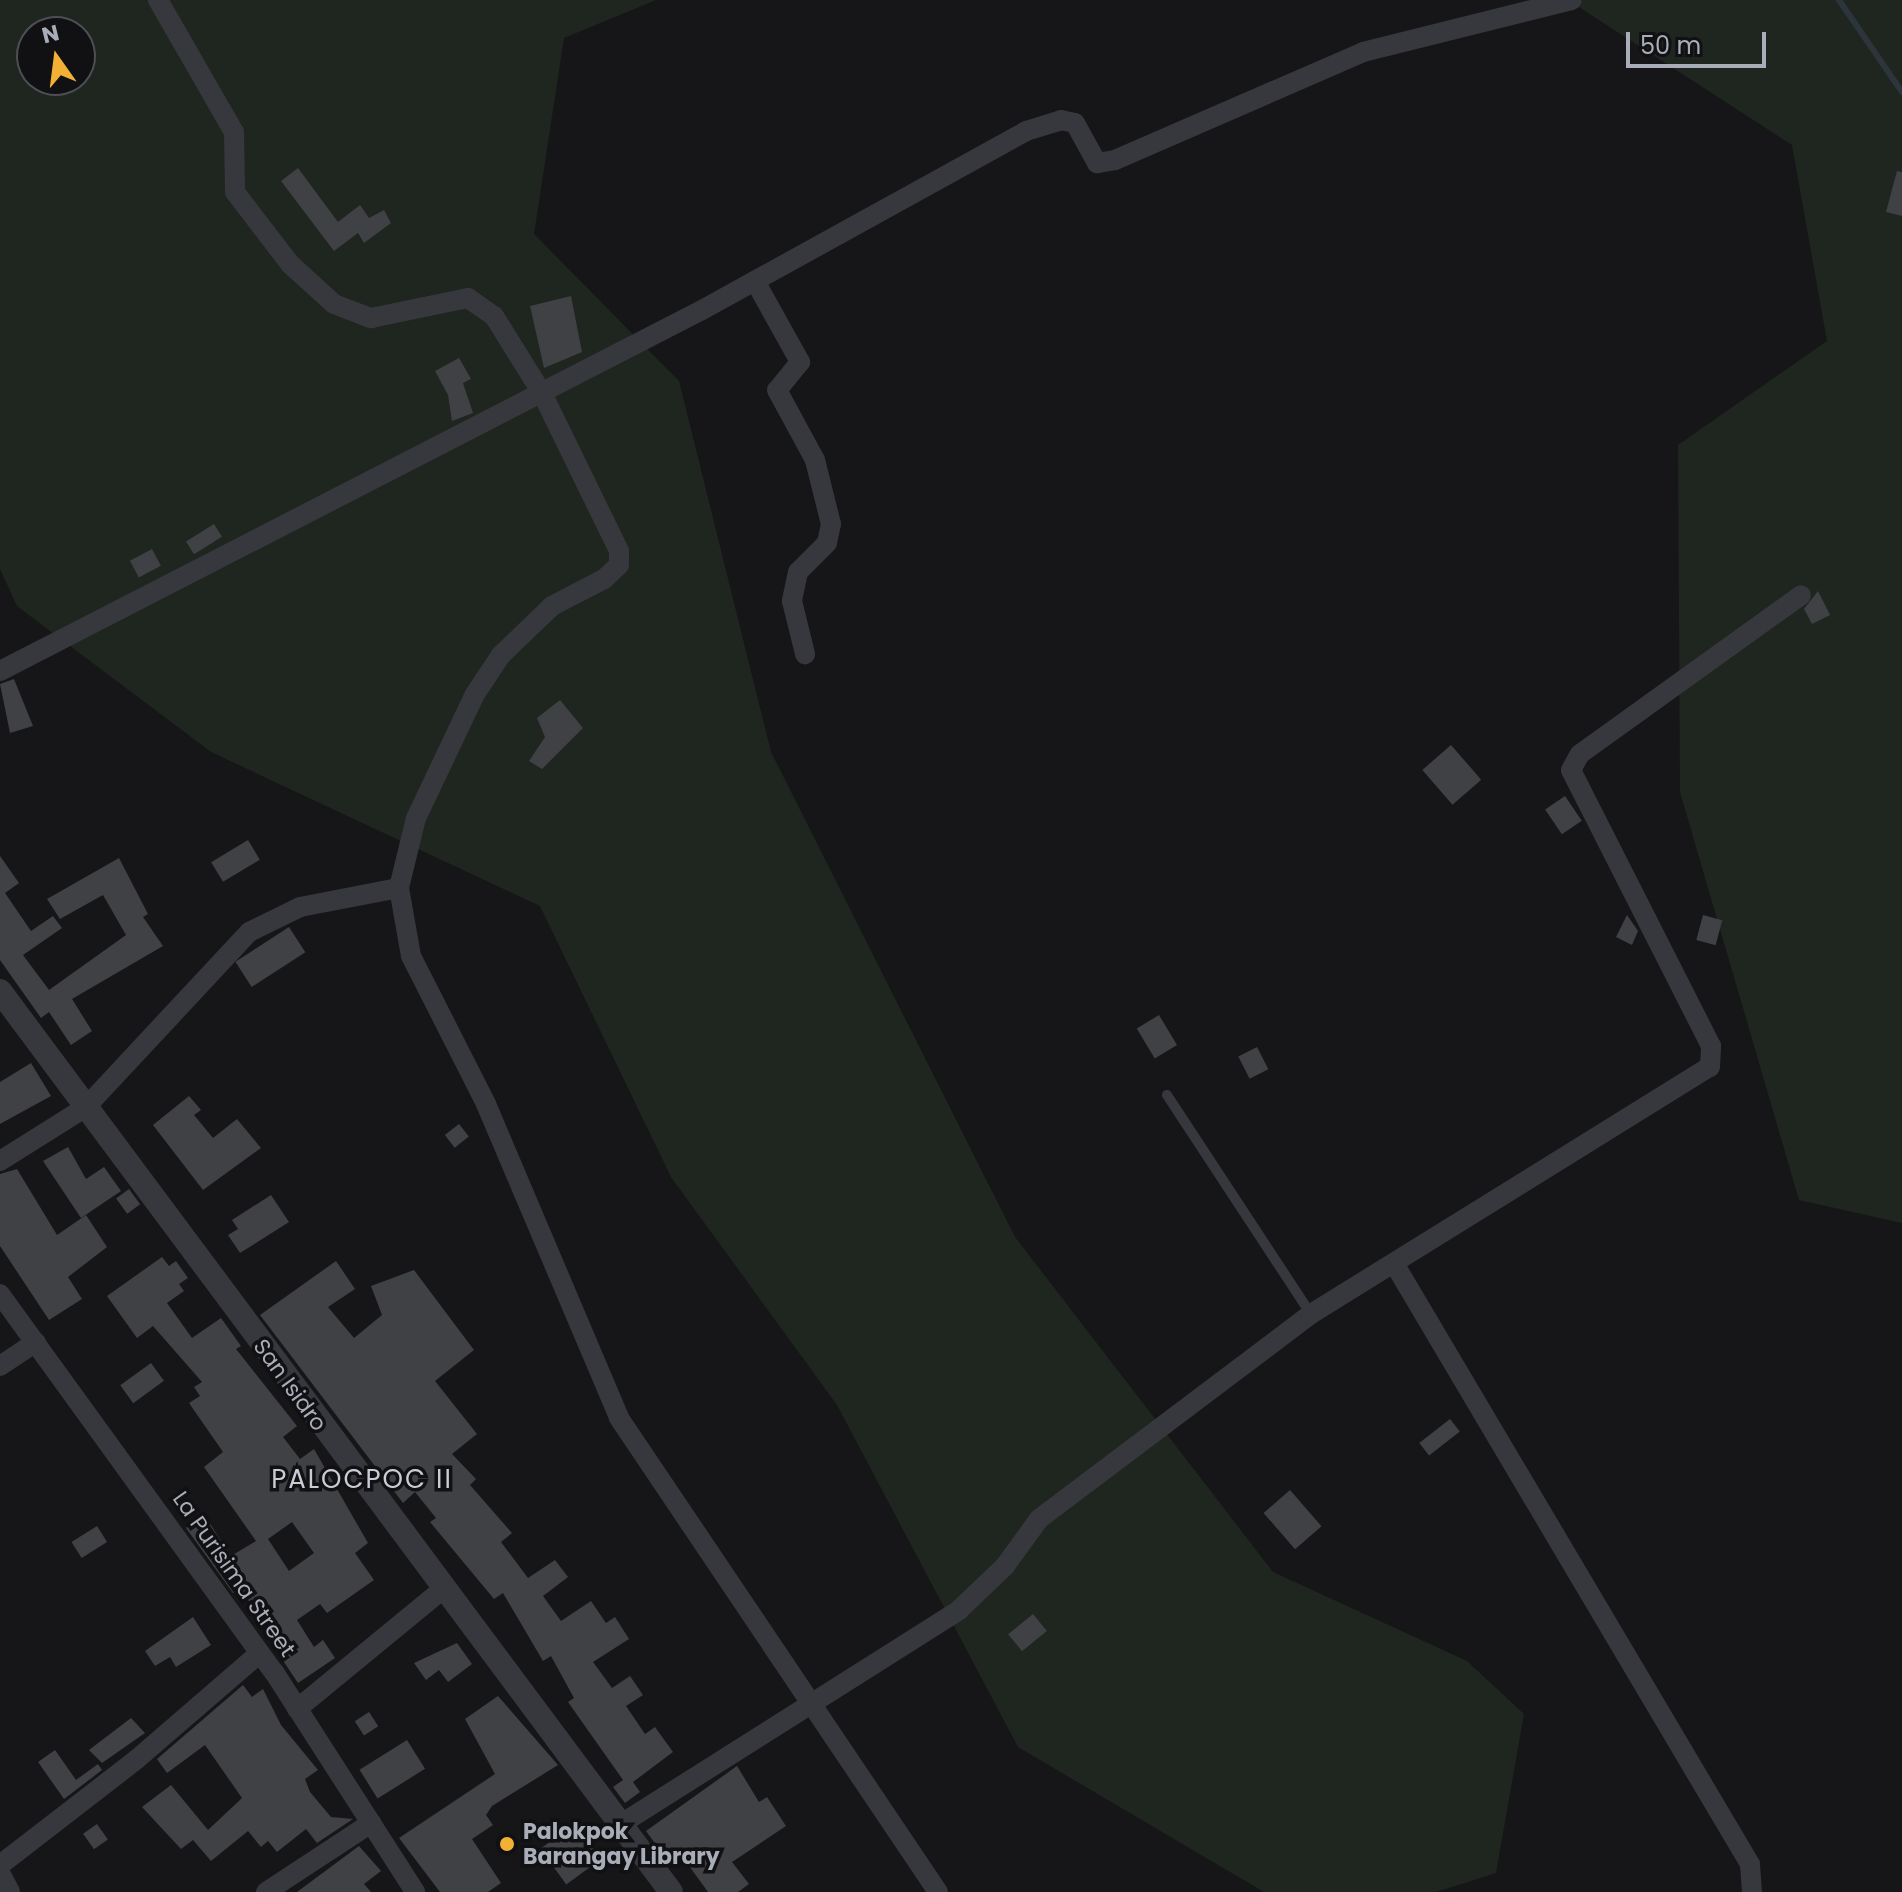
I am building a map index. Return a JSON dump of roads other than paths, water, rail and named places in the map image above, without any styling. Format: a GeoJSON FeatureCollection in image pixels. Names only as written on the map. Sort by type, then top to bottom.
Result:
{"type":"FeatureCollection","features":[{"type":"Feature","properties":{"kind":"street"},"geometry":{"type":"LineString","coordinates":[[158,0],[234,132],[235,192],[290,264],[334,304],[371,318],[468,298],[494,316],[542,393],[619,551],[619,565],[552,606],[501,655],[475,694],[416,818],[399,888],[411,956],[486,1104],[590,1363],[619,1418],[809,1709],[938,1892]]}},
{"type":"Feature","properties":{"kind":"street"},"geometry":{"type":"LineString","coordinates":[[0,671],[755,281],[1026,131],[1061,120],[1075,123],[1097,163],[1115,160],[1363,52],[1572,0]]}},
{"type":"Feature","properties":{"kind":"street"},"geometry":{"type":"LineString","coordinates":[[755,281],[800,362],[777,390],[815,460],[831,524],[827,543],[798,572],[792,601],[805,654]]}},
{"type":"Feature","properties":{"kind":"street"},"geometry":{"type":"LineString","coordinates":[[621,1824],[809,1709],[959,1610],[1005,1566],[1039,1519],[1311,1314],[1395,1265],[1710,1067],[1711,1046],[1571,770],[1580,754],[1801,595]]}},
{"type":"Feature","properties":{"kind":"street"},"geometry":{"type":"LineString","coordinates":[[0,1161],[86,1107],[249,932],[300,907],[399,888]]}},
{"type":"Feature","properties":{"kind":"street","name":"San Isidro"},"geometry":{"type":"LineString","coordinates":[[2,996],[671,1892]]}},
{"type":"Feature","properties":{"kind":"street"},"geometry":{"type":"LineString","coordinates":[[1395,1265],[1750,1864],[1752,1892]]}},
{"type":"Feature","properties":{"kind":"street","name":"La Purisima Street"},"geometry":{"type":"LineString","coordinates":[[0,1294],[260,1653],[415,1892]]}},
{"type":"Feature","properties":{"kind":"street"},"geometry":{"type":"LineString","coordinates":[[0,1366],[36,1342]]}},
{"type":"Feature","properties":{"kind":"street"},"geometry":{"type":"LineString","coordinates":[[297,1709],[443,1589]]}},
{"type":"Feature","properties":{"kind":"street"},"geometry":{"type":"LineString","coordinates":[[0,1865],[137,1759],[260,1653]]}},
{"type":"Feature","properties":{"kind":"street"},"geometry":{"type":"LineString","coordinates":[[266,1892],[371,1823]]}},
{"type":"Feature","properties":{"kind":"street"},"geometry":{"type":"LineString","coordinates":[[0,1873],[10,1892]]}},
{"type":"Feature","properties":{"kind":"lane"},"geometry":{"type":"LineString","coordinates":[[1167,1095],[1311,1314]]}},
{"type":"Feature","properties":{"kind":"waterway"},"geometry":{"type":"LineString","coordinates":[[1839,0],[1902,92]]}},
{"type":"Feature","properties":{"kind":"place","name":"Palokpok Barangay Library"},"geometry":{"type":"Point","coordinates":[507,1844]}},
{"type":"Feature","properties":{"kind":"district","name":"PALOCPOC II"},"geometry":{"type":"Point","coordinates":[362,1480]}}]}
